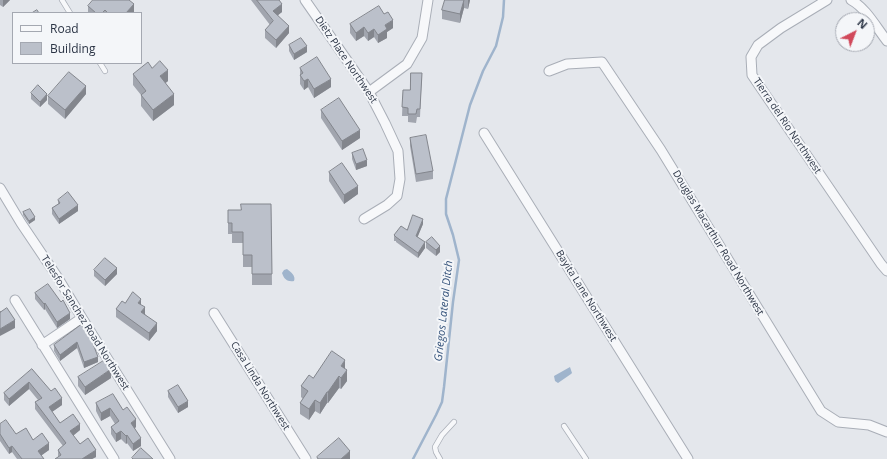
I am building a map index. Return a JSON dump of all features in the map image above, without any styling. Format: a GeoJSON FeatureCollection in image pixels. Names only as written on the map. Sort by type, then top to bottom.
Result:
{"type":"FeatureCollection","features":[{"type":"Feature","properties":{"kind":"street","name":"Dietz Place Northwest"},"geometry":{"type":"LineString","coordinates":[[306,0],[369,92],[386,123],[398,151],[400,179],[397,196],[387,205],[364,219]]}},
{"type":"Feature","properties":{"kind":"street"},"geometry":{"type":"LineString","coordinates":[[369,92],[407,64],[422,38],[428,0]]}},
{"type":"Feature","properties":{"kind":"street","name":"Tierra del Rio Northwest"},"geometry":{"type":"LineString","coordinates":[[827,0],[781,28],[758,45],[752,58],[752,75],[887,271]]}},
{"type":"Feature","properties":{"kind":"street"},"geometry":{"type":"LineString","coordinates":[[851,0],[865,10],[887,41]]}},
{"type":"Feature","properties":{"kind":"street","name":"Douglas Macarthur Road Northwest"},"geometry":{"type":"LineString","coordinates":[[549,70],[567,64],[602,62],[661,150],[821,411],[838,422],[869,425],[887,432]]}},
{"type":"Feature","properties":{"kind":"street","name":"Bayita Lane Northwest"},"geometry":{"type":"LineString","coordinates":[[484,133],[688,459]]}},
{"type":"Feature","properties":{"kind":"street","name":"Telesfor Sanchez Road Northwest"},"geometry":{"type":"LineString","coordinates":[[0,188],[58,278],[170,459]]}},
{"type":"Feature","properties":{"kind":"street"},"geometry":{"type":"LineString","coordinates":[[15,300],[114,459]]}},
{"type":"Feature","properties":{"kind":"street","name":"Casa Linda Northwest"},"geometry":{"type":"LineString","coordinates":[[214,313],[306,459]]}},
{"type":"Feature","properties":{"kind":"street"},"geometry":{"type":"LineString","coordinates":[[42,345],[82,318]]}},
{"type":"Feature","properties":{"kind":"lane"},"geometry":{"type":"LineString","coordinates":[[62,0],[69,12]]}},
{"type":"Feature","properties":{"kind":"lane"},"geometry":{"type":"LineString","coordinates":[[101,64],[105,71]]}},
{"type":"Feature","properties":{"kind":"lane"},"geometry":{"type":"LineString","coordinates":[[440,459],[435,447],[442,435],[454,422]]}},
{"type":"Feature","properties":{"kind":"lane"},"geometry":{"type":"LineString","coordinates":[[564,426],[586,459]]}},
{"type":"Feature","properties":{"kind":"water"},"geometry":{"type":"Polygon","coordinates":[[[287,269],[294,276],[294,281],[286,280],[284,277],[282,273],[287,269]]]}},
{"type":"Feature","properties":{"kind":"water"},"geometry":{"type":"Polygon","coordinates":[[[570,367],[571,374],[558,383],[555,381],[554,376],[570,367]]]}},
{"type":"Feature","properties":{"kind":"building"},"geometry":{"type":"Polygon","coordinates":[[[93,0],[129,0],[134,4],[127,12],[107,12],[105,10],[103,12],[95,12],[88,6],[93,0]]]}},
{"type":"Feature","properties":{"kind":"building"},"geometry":{"type":"Polygon","coordinates":[[[257,0],[279,0],[282,4],[273,11],[289,26],[276,40],[265,30],[273,21],[257,0]]]}},
{"type":"Feature","properties":{"kind":"building"},"geometry":{"type":"Polygon","coordinates":[[[445,0],[464,0],[460,14],[442,10],[445,0]]]}},
{"type":"Feature","properties":{"kind":"building"},"geometry":{"type":"Polygon","coordinates":[[[379,6],[384,14],[388,12],[393,20],[385,25],[387,29],[378,35],[374,29],[368,33],[364,27],[356,33],[350,24],[379,6]]]}},
{"type":"Feature","properties":{"kind":"building"},"geometry":{"type":"Polygon","coordinates":[[[301,38],[307,46],[294,54],[289,45],[301,38]]]}},
{"type":"Feature","properties":{"kind":"building"},"geometry":{"type":"Polygon","coordinates":[[[317,57],[331,79],[314,89],[308,79],[304,81],[300,75],[303,73],[300,68],[317,57]]]}},
{"type":"Feature","properties":{"kind":"building"},"geometry":{"type":"Polygon","coordinates":[[[160,61],[168,70],[160,76],[174,94],[153,110],[141,95],[146,91],[133,74],[148,62],[152,68],[160,61]]]}},
{"type":"Feature","properties":{"kind":"building"},"geometry":{"type":"Polygon","coordinates":[[[69,72],[86,86],[65,110],[48,96],[69,72]]]}},
{"type":"Feature","properties":{"kind":"building"},"geometry":{"type":"Polygon","coordinates":[[[411,73],[422,73],[420,109],[417,109],[416,114],[408,114],[408,108],[402,107],[403,90],[410,90],[411,73]]]}},
{"type":"Feature","properties":{"kind":"building"},"geometry":{"type":"Polygon","coordinates":[[[38,85],[47,94],[40,102],[31,93],[38,85]]]}},
{"type":"Feature","properties":{"kind":"building"},"geometry":{"type":"Polygon","coordinates":[[[339,98],[360,130],[342,141],[321,110],[339,98]]]}},
{"type":"Feature","properties":{"kind":"building"},"geometry":{"type":"Polygon","coordinates":[[[426,135],[433,171],[416,174],[410,138],[426,135]]]}},
{"type":"Feature","properties":{"kind":"building"},"geometry":{"type":"Polygon","coordinates":[[[363,149],[367,160],[356,164],[352,153],[363,149]]]}},
{"type":"Feature","properties":{"kind":"building"},"geometry":{"type":"Polygon","coordinates":[[[342,163],[358,186],[344,195],[329,172],[342,163]]]}},
{"type":"Feature","properties":{"kind":"building"},"geometry":{"type":"Polygon","coordinates":[[[68,192],[78,205],[59,219],[52,208],[60,203],[58,200],[68,192]]]}},
{"type":"Feature","properties":{"kind":"building"},"geometry":{"type":"Polygon","coordinates":[[[241,204],[271,204],[272,274],[252,274],[252,255],[243,255],[243,232],[232,232],[232,223],[228,223],[228,210],[241,210],[241,204]]]}},
{"type":"Feature","properties":{"kind":"building"},"geometry":{"type":"Polygon","coordinates":[[[30,209],[35,217],[29,221],[23,212],[30,209]]]}},
{"type":"Feature","properties":{"kind":"building"},"geometry":{"type":"Polygon","coordinates":[[[413,215],[423,219],[416,236],[425,242],[418,253],[394,235],[401,226],[407,230],[413,215]]]}},
{"type":"Feature","properties":{"kind":"building"},"geometry":{"type":"Polygon","coordinates":[[[432,237],[440,246],[436,250],[426,242],[432,237]]]}},
{"type":"Feature","properties":{"kind":"building"},"geometry":{"type":"Polygon","coordinates":[[[105,258],[117,268],[105,280],[94,270],[105,258]]]}},
{"type":"Feature","properties":{"kind":"building"},"geometry":{"type":"Polygon","coordinates":[[[48,284],[61,302],[63,300],[70,313],[57,322],[45,303],[44,304],[35,293],[48,284]]]}},
{"type":"Feature","properties":{"kind":"building"},"geometry":{"type":"Polygon","coordinates":[[[133,292],[141,299],[138,303],[145,307],[141,312],[157,323],[149,333],[116,309],[122,301],[125,303],[133,292]]]}},
{"type":"Feature","properties":{"kind":"building"},"geometry":{"type":"Polygon","coordinates":[[[7,308],[15,320],[0,329],[0,312],[7,308]]]}},
{"type":"Feature","properties":{"kind":"building"},"geometry":{"type":"Polygon","coordinates":[[[81,325],[90,336],[98,357],[84,362],[77,342],[60,355],[54,345],[81,325]]]}},
{"type":"Feature","properties":{"kind":"building"},"geometry":{"type":"Polygon","coordinates":[[[332,351],[345,360],[341,366],[347,370],[341,378],[339,376],[320,403],[315,400],[309,409],[300,403],[308,391],[301,386],[309,375],[313,378],[332,351]]]}},
{"type":"Feature","properties":{"kind":"building"},"geometry":{"type":"Polygon","coordinates":[[[105,360],[111,369],[85,387],[78,377],[105,360]]]}},
{"type":"Feature","properties":{"kind":"building"},"geometry":{"type":"Polygon","coordinates":[[[32,369],[51,391],[55,388],[62,398],[49,407],[60,423],[73,414],[80,424],[70,431],[80,444],[88,438],[96,450],[82,459],[55,459],[61,455],[58,450],[66,443],[35,402],[42,398],[29,382],[9,399],[4,393],[32,369]]]}},
{"type":"Feature","properties":{"kind":"building"},"geometry":{"type":"Polygon","coordinates":[[[178,385],[188,401],[178,407],[168,391],[178,385]]]}},
{"type":"Feature","properties":{"kind":"building"},"geometry":{"type":"Polygon","coordinates":[[[113,394],[123,410],[127,407],[136,419],[131,423],[141,438],[133,444],[127,435],[126,436],[121,431],[116,434],[111,427],[119,421],[110,408],[101,413],[96,403],[113,394]]]}},
{"type":"Feature","properties":{"kind":"building"},"geometry":{"type":"Polygon","coordinates":[[[6,420],[16,434],[26,428],[33,440],[42,433],[49,443],[38,451],[44,459],[22,459],[12,446],[9,448],[0,434],[0,424],[6,420]]]}},
{"type":"Feature","properties":{"kind":"building"},"geometry":{"type":"Polygon","coordinates":[[[339,438],[350,451],[341,459],[318,459],[317,457],[339,438]]]}},
{"type":"Feature","properties":{"kind":"building"},"geometry":{"type":"Polygon","coordinates":[[[141,448],[153,459],[133,459],[132,458],[141,448]]]}},
{"type":"Feature","properties":{"kind":"waterway","name":"Griegos Lateral Ditch"},"geometry":{"type":"LineString","coordinates":[[413,459],[442,402],[444,387],[459,260],[446,214],[446,199],[470,105],[483,71],[496,46],[503,17],[504,0]]}}]}
